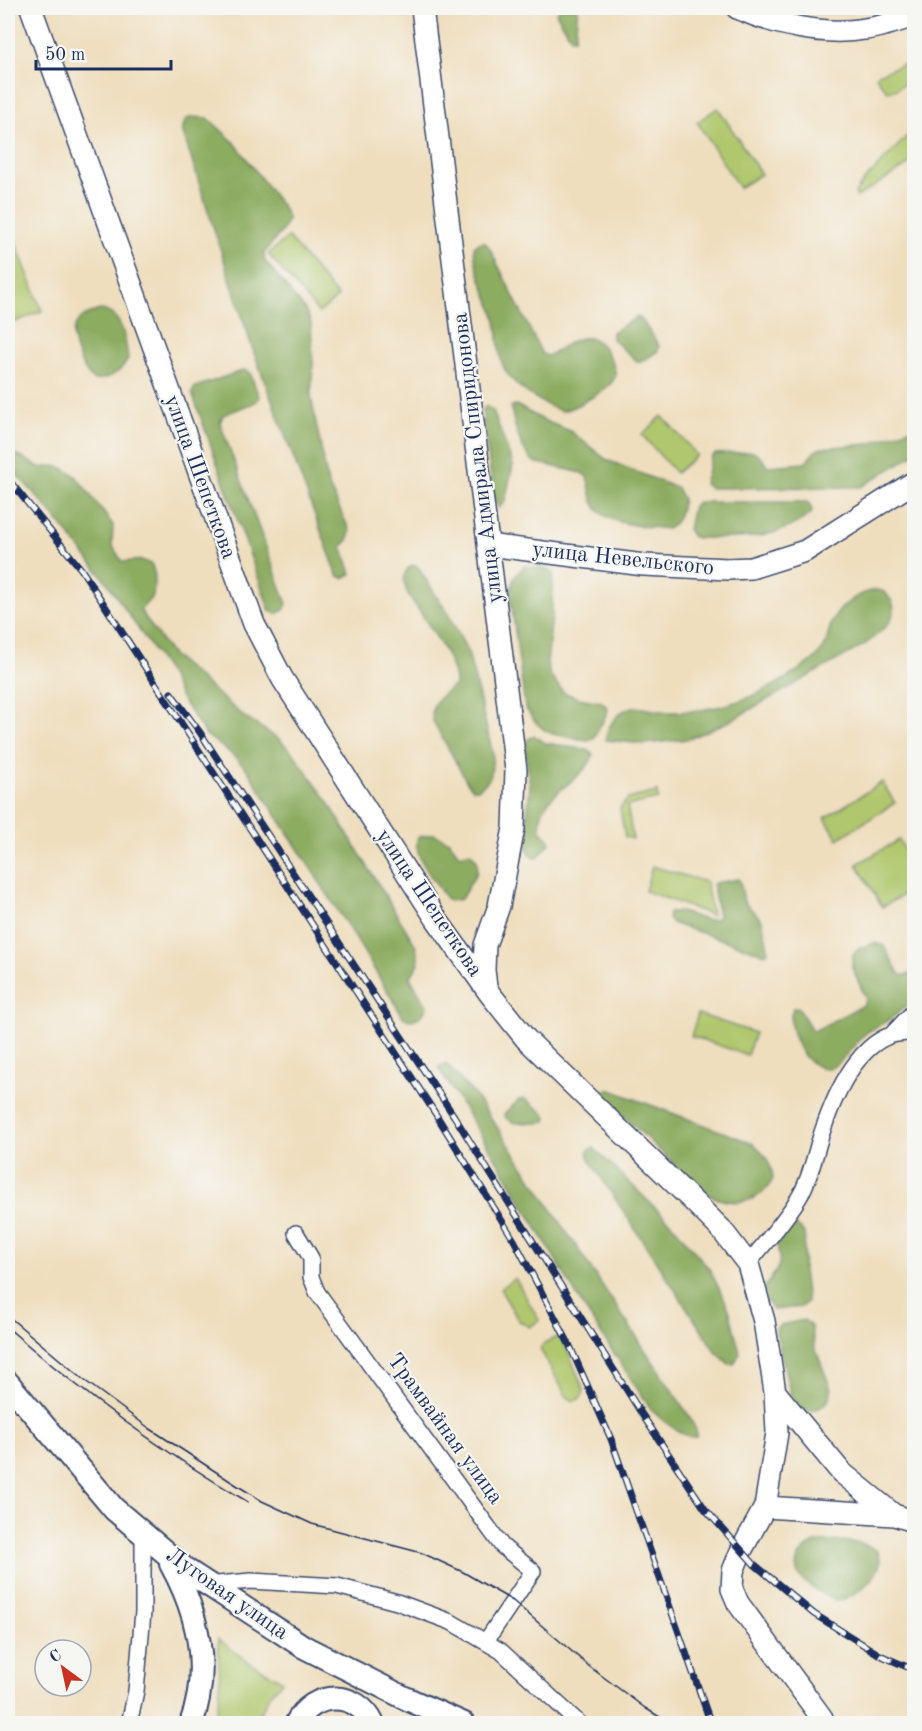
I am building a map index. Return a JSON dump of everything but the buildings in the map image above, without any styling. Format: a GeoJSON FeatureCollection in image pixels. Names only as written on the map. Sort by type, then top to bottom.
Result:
{"type":"FeatureCollection","features":[{"type":"Feature","properties":{"kind":"main road","name":"улица Шепеткова"},"geometry":{"type":"LineString","coordinates":[[32,8],[172,401],[258,632],[282,678],[446,932],[526,1039],[721,1229],[748,1264],[764,1321],[775,1392],[777,1433],[765,1507],[741,1551],[733,1571],[732,1589],[738,1603],[822,1718],[824,1724]]}},
{"type":"Feature","properties":{"kind":"main road","name":"улица Адмирала Спиридонова"},"geometry":{"type":"LineString","coordinates":[[422,8],[516,770],[514,828],[498,909],[485,945],[486,988]]}},
{"type":"Feature","properties":{"kind":"main road"},"geometry":{"type":"LineString","coordinates":[[736,8],[793,25],[826,31],[865,29],[915,16]]}},
{"type":"Feature","properties":{"kind":"main road","name":"улица Невельского"},"geometry":{"type":"LineString","coordinates":[[488,545],[644,565],[751,568],[805,551],[915,482]]}},
{"type":"Feature","properties":{"kind":"main road","name":"улица Адмирала Спиридонова"},"geometry":{"type":"LineString","coordinates":[[446,932],[462,939],[476,935],[498,909]]}},
{"type":"Feature","properties":{"kind":"main road","name":"Луговая улица"},"geometry":{"type":"LineString","coordinates":[[8,1383],[114,1509],[206,1585],[304,1647],[405,1698],[464,1724]]}},
{"type":"Feature","properties":{"kind":"main road"},"geometry":{"type":"LineString","coordinates":[[775,1392],[841,1472],[894,1515]]}},
{"type":"Feature","properties":{"kind":"main road"},"geometry":{"type":"LineString","coordinates":[[765,1507],[894,1515],[915,1521]]}},
{"type":"Feature","properties":{"kind":"main road"},"geometry":{"type":"LineString","coordinates":[[166,1553],[184,1588],[196,1625],[202,1671],[199,1696],[191,1724]]}},
{"type":"Feature","properties":{"kind":"main road"},"geometry":{"type":"LineString","coordinates":[[304,1647],[348,1700],[366,1712],[373,1724]]}},
{"type":"Feature","properties":{"kind":"main road"},"geometry":{"type":"LineString","coordinates":[[296,1724],[305,1710],[321,1700],[405,1698]]}},
{"type":"Feature","properties":{"kind":"street"},"geometry":{"type":"LineString","coordinates":[[748,1264],[787,1215],[802,1192],[837,1093],[864,1053],[879,1040],[893,1033],[915,1011]]}},
{"type":"Feature","properties":{"kind":"street"},"geometry":{"type":"LineString","coordinates":[[893,1033],[915,1034]]}},
{"type":"Feature","properties":{"kind":"street","name":"Трамвайная улица"},"geometry":{"type":"LineString","coordinates":[[296,1233],[311,1258],[311,1277],[317,1292],[502,1546],[533,1571],[486,1641]]}},
{"type":"Feature","properties":{"kind":"street"},"geometry":{"type":"LineString","coordinates":[[129,1724],[136,1691],[143,1612],[143,1534]]}},
{"type":"Feature","properties":{"kind":"street"},"geometry":{"type":"LineString","coordinates":[[206,1585],[251,1581],[337,1586],[397,1602],[451,1622],[486,1641],[526,1673],[580,1724]]}},
{"type":"Feature","properties":{"kind":"green space"},"geometry":{"type":"Polygon","coordinates":[[[560,8],[578,8],[575,38],[571,38],[556,13],[560,8]]]}},
{"type":"Feature","properties":{"kind":"green space"},"geometry":{"type":"Polygon","coordinates":[[[914,60],[914,77],[895,90],[887,91],[876,77],[878,74],[914,60]]]}},
{"type":"Feature","properties":{"kind":"green space"},"geometry":{"type":"Polygon","coordinates":[[[718,108],[761,174],[739,188],[697,122],[718,108]]]}},
{"type":"Feature","properties":{"kind":"green space"},"geometry":{"type":"Polygon","coordinates":[[[190,117],[208,118],[235,143],[284,209],[288,219],[282,231],[264,253],[265,261],[305,310],[311,323],[313,364],[311,397],[328,484],[350,531],[348,540],[342,546],[351,574],[344,578],[337,574],[253,350],[182,130],[185,121],[190,117]]]}},
{"type":"Feature","properties":{"kind":"green space"},"geometry":{"type":"Polygon","coordinates":[[[914,129],[914,157],[908,165],[857,197],[855,193],[864,181],[914,129]]]}},
{"type":"Feature","properties":{"kind":"green space"},"geometry":{"type":"Polygon","coordinates":[[[8,223],[42,311],[8,325],[8,223]]]}},
{"type":"Feature","properties":{"kind":"green space"},"geometry":{"type":"Polygon","coordinates":[[[288,237],[338,297],[319,313],[268,254],[288,237]]]}},
{"type":"Feature","properties":{"kind":"green space"},"geometry":{"type":"Polygon","coordinates":[[[485,242],[490,249],[542,354],[548,356],[581,338],[596,340],[609,356],[615,369],[615,377],[607,387],[582,403],[561,411],[535,398],[511,379],[502,363],[495,317],[477,266],[474,247],[485,242]]]}},
{"type":"Feature","properties":{"kind":"green space"},"geometry":{"type":"Polygon","coordinates":[[[100,310],[114,316],[122,328],[128,359],[113,375],[93,380],[75,347],[73,332],[82,317],[100,310]]]}},
{"type":"Feature","properties":{"kind":"green space"},"geometry":{"type":"Polygon","coordinates":[[[637,317],[642,320],[659,346],[657,352],[641,362],[612,339],[612,332],[637,317]]]}},
{"type":"Feature","properties":{"kind":"green space"},"geometry":{"type":"Polygon","coordinates":[[[244,370],[250,373],[259,397],[256,402],[223,415],[220,423],[287,604],[284,610],[276,614],[270,611],[192,393],[195,387],[244,370]]]}},
{"type":"Feature","properties":{"kind":"green space"},"geometry":{"type":"Polygon","coordinates":[[[516,405],[545,421],[570,431],[607,460],[677,488],[683,499],[674,523],[667,529],[626,524],[607,517],[594,504],[587,477],[582,473],[534,462],[529,457],[518,437],[514,422],[511,407],[516,405]]]}},
{"type":"Feature","properties":{"kind":"green space"},"geometry":{"type":"Polygon","coordinates":[[[486,406],[493,411],[513,465],[505,501],[499,508],[494,500],[482,411],[486,406]]]}},
{"type":"Feature","properties":{"kind":"green space"},"geometry":{"type":"Polygon","coordinates":[[[662,416],[697,455],[676,473],[642,435],[662,416]]]}},
{"type":"Feature","properties":{"kind":"green space"},"geometry":{"type":"Polygon","coordinates":[[[914,427],[914,454],[861,487],[710,488],[704,484],[711,458],[715,454],[753,452],[758,454],[768,466],[805,463],[815,451],[821,448],[869,444],[914,427]]]}},
{"type":"Feature","properties":{"kind":"green space"},"geometry":{"type":"Polygon","coordinates":[[[16,454],[41,468],[61,467],[76,476],[113,525],[112,545],[122,562],[142,560],[152,565],[155,576],[153,596],[140,610],[171,654],[247,719],[279,739],[294,754],[327,800],[416,946],[419,963],[410,978],[427,1006],[421,1016],[410,1020],[403,1017],[353,934],[246,768],[206,735],[181,698],[168,672],[105,580],[50,511],[10,467],[8,458],[16,454]]]}},
{"type":"Feature","properties":{"kind":"green space"},"geometry":{"type":"Polygon","coordinates":[[[697,502],[807,502],[811,506],[812,513],[785,529],[771,534],[744,538],[698,538],[693,537],[688,529],[693,506],[697,502]]]}},
{"type":"Feature","properties":{"kind":"green space"},"geometry":{"type":"Polygon","coordinates":[[[413,565],[418,567],[448,614],[468,652],[493,754],[491,775],[487,782],[478,789],[473,789],[467,782],[433,721],[433,708],[441,696],[455,685],[454,675],[437,637],[407,592],[404,577],[409,567],[413,565]]]}},
{"type":"Feature","properties":{"kind":"green space"},"geometry":{"type":"Polygon","coordinates":[[[524,566],[548,569],[553,573],[547,663],[550,675],[563,692],[578,698],[602,702],[608,708],[593,739],[552,734],[538,725],[525,707],[510,593],[514,577],[524,566]]]}},
{"type":"Feature","properties":{"kind":"green space"},"geometry":{"type":"Polygon","coordinates":[[[875,590],[883,591],[894,607],[890,621],[879,633],[864,645],[730,721],[688,739],[644,744],[606,740],[608,729],[614,719],[623,711],[633,707],[675,712],[709,709],[741,700],[786,679],[809,663],[821,651],[826,644],[835,616],[844,605],[875,590]]]}},
{"type":"Feature","properties":{"kind":"green space"},"geometry":{"type":"Polygon","coordinates":[[[535,736],[545,743],[588,750],[593,755],[580,774],[545,807],[541,817],[541,830],[550,843],[537,858],[531,855],[524,842],[530,786],[525,747],[529,738],[535,736]]]}},
{"type":"Feature","properties":{"kind":"green space"},"geometry":{"type":"Polygon","coordinates":[[[882,782],[895,803],[838,839],[825,818],[882,782]]]}},
{"type":"Feature","properties":{"kind":"green space"},"geometry":{"type":"Polygon","coordinates":[[[657,792],[658,799],[627,806],[633,839],[625,837],[620,808],[628,799],[657,792]]]}},
{"type":"Feature","properties":{"kind":"green space"},"geometry":{"type":"Polygon","coordinates":[[[434,834],[449,841],[459,855],[470,852],[477,860],[477,872],[461,899],[450,901],[446,898],[421,859],[418,851],[418,837],[434,834]]]}},
{"type":"Feature","properties":{"kind":"green space"},"geometry":{"type":"Polygon","coordinates":[[[899,840],[914,867],[914,889],[882,907],[857,864],[899,840]]]}},
{"type":"Feature","properties":{"kind":"green space"},"geometry":{"type":"Polygon","coordinates":[[[652,866],[706,882],[712,915],[645,891],[652,866]]]}},
{"type":"Feature","properties":{"kind":"green space"},"geometry":{"type":"Polygon","coordinates":[[[738,879],[744,902],[762,920],[768,948],[765,954],[672,923],[668,919],[669,913],[680,912],[704,919],[716,919],[718,916],[713,885],[738,879]]]}},
{"type":"Feature","properties":{"kind":"green space"},"geometry":{"type":"Polygon","coordinates":[[[875,943],[884,946],[900,975],[907,975],[914,971],[914,999],[893,1017],[865,1034],[840,1062],[828,1068],[816,1066],[802,1053],[795,1039],[791,1023],[793,1008],[798,1007],[814,1031],[863,1005],[866,999],[852,967],[853,954],[859,948],[875,943]]]}},
{"type":"Feature","properties":{"kind":"green space"},"geometry":{"type":"Polygon","coordinates":[[[698,1014],[755,1033],[747,1055],[691,1036],[698,1014]]]}},
{"type":"Feature","properties":{"kind":"green space"},"geometry":{"type":"Polygon","coordinates":[[[446,1064],[473,1093],[493,1121],[689,1416],[696,1430],[696,1437],[685,1435],[665,1422],[650,1408],[583,1306],[495,1157],[441,1072],[439,1067],[446,1064]]]}},
{"type":"Feature","properties":{"kind":"green space"},"geometry":{"type":"Polygon","coordinates":[[[608,1089],[752,1143],[767,1159],[773,1179],[759,1195],[741,1202],[721,1200],[711,1196],[702,1191],[604,1097],[602,1092],[608,1089]]]}},
{"type":"Feature","properties":{"kind":"green space"},"geometry":{"type":"Polygon","coordinates":[[[525,1099],[544,1113],[547,1118],[545,1122],[514,1123],[505,1117],[504,1114],[519,1100],[525,1099]]]}},
{"type":"Feature","properties":{"kind":"green space"},"geometry":{"type":"Polygon","coordinates":[[[594,1148],[672,1224],[710,1270],[729,1309],[740,1353],[734,1364],[729,1364],[715,1351],[589,1159],[587,1153],[594,1148]]]}},
{"type":"Feature","properties":{"kind":"green space"},"geometry":{"type":"Polygon","coordinates":[[[794,1225],[805,1234],[803,1270],[807,1302],[801,1307],[773,1310],[767,1301],[765,1289],[779,1264],[777,1237],[785,1228],[794,1225]]]}},
{"type":"Feature","properties":{"kind":"green space"},"geometry":{"type":"Polygon","coordinates":[[[515,1278],[539,1320],[530,1327],[519,1321],[500,1289],[515,1278]]]}},
{"type":"Feature","properties":{"kind":"green space"},"geometry":{"type":"Polygon","coordinates":[[[804,1320],[811,1326],[815,1348],[831,1389],[831,1395],[826,1403],[818,1409],[807,1411],[802,1411],[791,1396],[776,1332],[780,1325],[804,1320]]]}},
{"type":"Feature","properties":{"kind":"green space"},"geometry":{"type":"Polygon","coordinates":[[[559,1336],[563,1340],[584,1390],[580,1399],[576,1401],[567,1397],[540,1349],[544,1343],[559,1336]]]}},
{"type":"Feature","properties":{"kind":"green space"},"geometry":{"type":"Polygon","coordinates":[[[842,1541],[861,1543],[878,1551],[880,1560],[874,1576],[868,1583],[853,1594],[837,1601],[801,1578],[796,1565],[802,1553],[813,1544],[842,1541]]]}},
{"type":"Feature","properties":{"kind":"green space"},"geometry":{"type":"Polygon","coordinates":[[[218,1639],[247,1661],[283,1681],[270,1694],[256,1723],[215,1723],[220,1687],[218,1639]]]}},
{"type":"Feature","properties":{"kind":"green space"},"geometry":{"type":"Polygon","coordinates":[[[339,1714],[355,1723],[316,1723],[323,1717],[339,1714]]]}},
{"type":"Feature","properties":{"kind":"tram line"},"geometry":{"type":"LineString","coordinates":[[8,1316],[84,1380],[149,1428],[262,1501],[312,1524],[422,1553],[463,1572],[513,1601],[590,1667],[645,1708],[671,1724]]}},
{"type":"Feature","properties":{"kind":"tram line"},"geometry":{"type":"LineString","coordinates":[[8,1328],[124,1421],[185,1463],[248,1502]]}},
{"type":"Feature","properties":{"kind":"railway"},"geometry":{"type":"LineString","coordinates":[[8,479],[81,569],[435,1113],[514,1240],[569,1344],[611,1439],[711,1724]]}},
{"type":"Feature","properties":{"kind":"railway"},"geometry":{"type":"LineString","coordinates":[[171,693],[199,731],[454,1116],[643,1416],[705,1509],[754,1564],[814,1614],[880,1655],[914,1670]]}}]}
